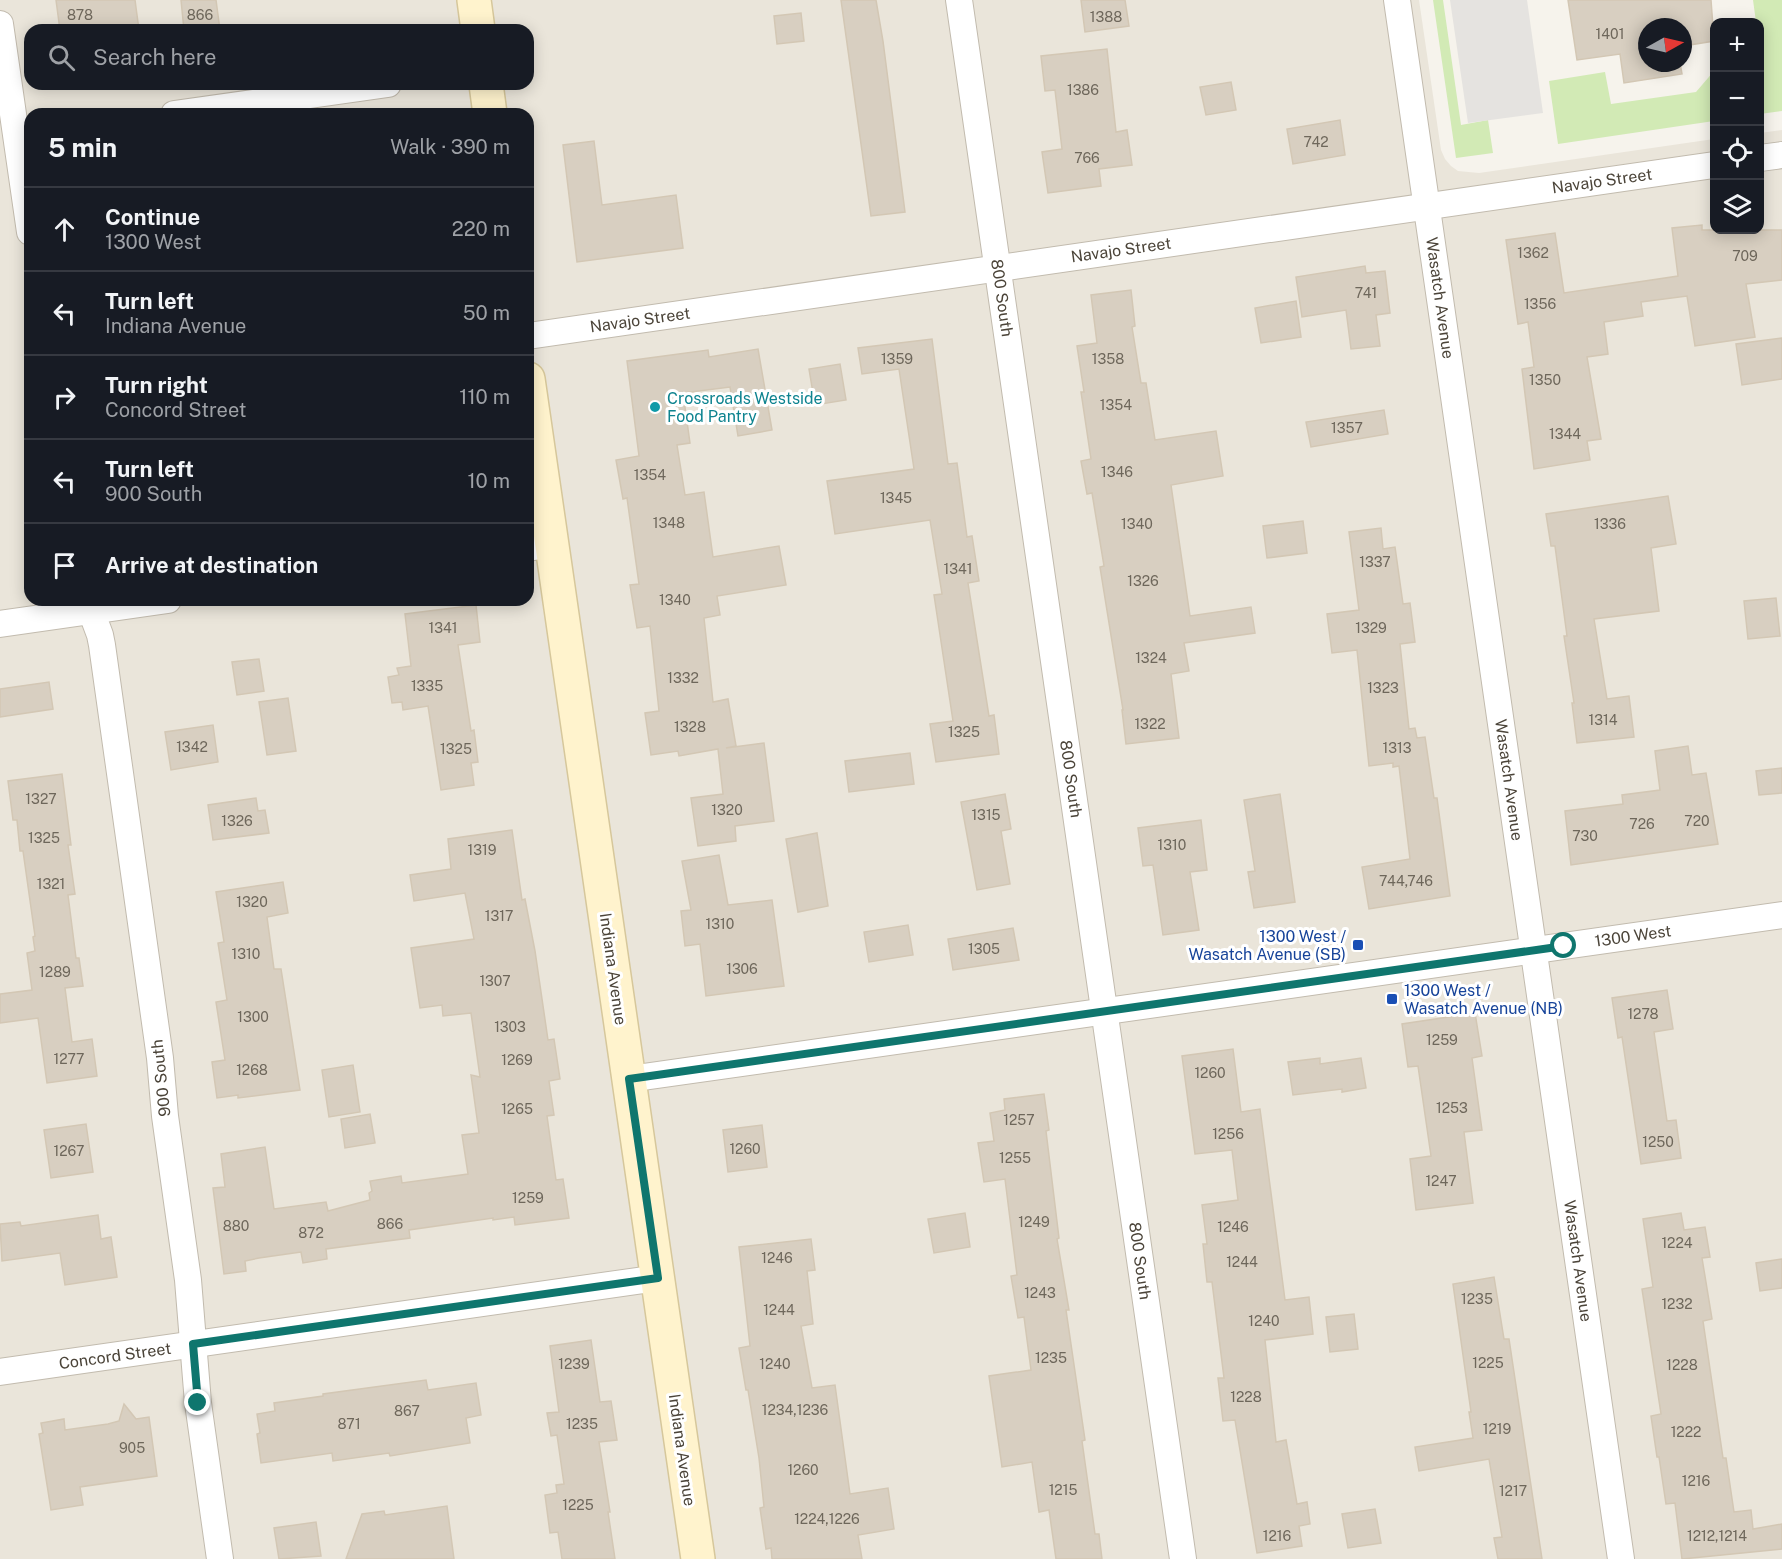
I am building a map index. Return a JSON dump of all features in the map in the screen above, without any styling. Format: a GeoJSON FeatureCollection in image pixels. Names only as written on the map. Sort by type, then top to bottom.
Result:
{"type":"FeatureCollection","features":[{"type":"Feature","properties":{"kind":"street"},"geometry":{"type":"LineString","coordinates":[[474,0],[477,24]]}},
{"type":"Feature","properties":{"kind":"street","name":"800 South"},"geometry":{"type":"LineString","coordinates":[[959,0],[1184,1559]]}},
{"type":"Feature","properties":{"kind":"street","name":"Wasatch Avenue"},"geometry":{"type":"LineString","coordinates":[[1397,0],[1621,1559]]}},
{"type":"Feature","properties":{"kind":"street"},"geometry":{"type":"LineString","coordinates":[[0,24],[24,191]]}},
{"type":"Feature","properties":{"kind":"street"},"geometry":{"type":"LineString","coordinates":[[217,108],[345,90]]}},
{"type":"Feature","properties":{"kind":"street"},"geometry":{"type":"LineString","coordinates":[[487,90],[489,108]]}},
{"type":"Feature","properties":{"kind":"street"},"geometry":{"type":"LineString","coordinates":[[1764,157],[1782,155]]}},
{"type":"Feature","properties":{"kind":"street","name":"Navajo Street"},"geometry":{"type":"LineString","coordinates":[[534,335],[1710,166]]}},
{"type":"Feature","properties":{"kind":"street","name":"Indiana Avenue"},"geometry":{"type":"LineString","coordinates":[[534,462],[540,546],[629,1079],[698,1559]]}},
{"type":"Feature","properties":{"kind":"street"},"geometry":{"type":"LineString","coordinates":[[0,624],[84,606]]}},
{"type":"Feature","properties":{"kind":"street","name":"900 South"},"geometry":{"type":"LineString","coordinates":[[89,606],[102,645],[157,1035],[165,1116],[188,1280],[198,1403],[220,1559]]}},
{"type":"Feature","properties":{"kind":"street","name":"1300 West"},"geometry":{"type":"LineString","coordinates":[[629,1079],[1782,915]]}},
{"type":"Feature","properties":{"kind":"street","name":"Concord Street"},"geometry":{"type":"LineString","coordinates":[[0,1372],[658,1278]]}},
{"type":"Feature","properties":{"kind":"shaded area"},"geometry":{"type":"Polygon","coordinates":[[[0,0],[1419,0],[1441,150],[1451,166],[1458,171],[1479,173],[1710,140],[1710,234],[1764,234],[1764,132],[1782,130],[1782,1559],[0,1559],[0,0]]]}},
{"type":"Feature","properties":{"kind":"shaded area"},"geometry":{"type":"Polygon","coordinates":[[[1450,0],[1527,0],[1543,113],[1468,123],[1450,0]]]}},
{"type":"Feature","properties":{"kind":"green space"},"geometry":{"type":"Polygon","coordinates":[[[1433,0],[1443,0],[1461,125],[1488,120],[1493,153],[1456,158],[1433,0]]]}},
{"type":"Feature","properties":{"kind":"green space"},"geometry":{"type":"Polygon","coordinates":[[[1753,0],[1782,0],[1782,111],[1764,113],[1764,18],[1755,18],[1753,0]]]}},
{"type":"Feature","properties":{"kind":"green space"},"geometry":{"type":"Polygon","coordinates":[[[1605,72],[1611,104],[1696,92],[1710,76],[1710,122],[1558,144],[1549,81],[1605,72]]]}},
{"type":"Feature","properties":{"kind":"building"},"geometry":{"type":"Polygon","coordinates":[[[56,0],[135,0],[138,24],[59,24],[56,0]]]}},
{"type":"Feature","properties":{"kind":"building"},"geometry":{"type":"Polygon","coordinates":[[[181,0],[216,0],[219,24],[183,24],[181,0]]]}},
{"type":"Feature","properties":{"kind":"building"},"geometry":{"type":"Polygon","coordinates":[[[841,0],[876,0],[905,212],[871,216],[841,0]]]}},
{"type":"Feature","properties":{"kind":"building"},"geometry":{"type":"Polygon","coordinates":[[[1081,0],[1125,0],[1129,26],[1085,32],[1081,0]]]}},
{"type":"Feature","properties":{"kind":"building"},"geometry":{"type":"Polygon","coordinates":[[[1568,0],[1711,0],[1710,42],[1692,45],[1692,18],[1638,18],[1638,72],[1682,72],[1682,74],[1624,83],[1620,54],[1577,60],[1568,0]]]}},
{"type":"Feature","properties":{"kind":"building"},"geometry":{"type":"Polygon","coordinates":[[[801,13],[804,41],[777,44],[774,16],[801,13]]]}},
{"type":"Feature","properties":{"kind":"building"},"geometry":{"type":"Polygon","coordinates":[[[1107,49],[1116,132],[1127,130],[1132,165],[1099,169],[1101,186],[1048,193],[1042,152],[1062,149],[1055,90],[1045,91],[1041,56],[1107,49]]]}},
{"type":"Feature","properties":{"kind":"building"},"geometry":{"type":"Polygon","coordinates":[[[1231,82],[1236,110],[1206,115],[1200,87],[1231,82]]]}},
{"type":"Feature","properties":{"kind":"building"},"geometry":{"type":"Polygon","coordinates":[[[1340,120],[1345,155],[1293,164],[1287,129],[1340,120]]]}},
{"type":"Feature","properties":{"kind":"building"},"geometry":{"type":"Polygon","coordinates":[[[594,141],[602,205],[676,195],[683,248],[577,262],[563,145],[594,141]]]}},
{"type":"Feature","properties":{"kind":"building"},"geometry":{"type":"Polygon","coordinates":[[[1702,225],[1702,230],[1710,230],[1710,234],[1764,234],[1764,230],[1782,230],[1782,280],[1746,284],[1755,337],[1695,346],[1687,296],[1641,302],[1643,316],[1604,322],[1608,354],[1587,357],[1601,439],[1587,441],[1590,460],[1534,469],[1522,369],[1534,367],[1528,322],[1518,324],[1506,240],[1555,233],[1564,293],[1678,276],[1672,228],[1702,225]]]}},
{"type":"Feature","properties":{"kind":"building"},"geometry":{"type":"Polygon","coordinates":[[[1365,266],[1366,273],[1385,271],[1390,313],[1376,315],[1380,346],[1351,349],[1346,310],[1302,317],[1296,277],[1365,266]]]}},
{"type":"Feature","properties":{"kind":"building"},"geometry":{"type":"Polygon","coordinates":[[[1131,290],[1135,326],[1132,327],[1141,383],[1146,383],[1155,440],[1216,431],[1223,476],[1171,485],[1190,616],[1251,607],[1255,633],[1184,643],[1189,671],[1171,674],[1179,738],[1126,744],[1123,710],[1100,567],[1104,566],[1092,493],[1087,494],[1081,461],[1091,459],[1077,346],[1097,343],[1091,295],[1131,290]]]}},
{"type":"Feature","properties":{"kind":"building"},"geometry":{"type":"Polygon","coordinates":[[[1296,301],[1301,337],[1261,343],[1255,308],[1296,301]]]}},
{"type":"Feature","properties":{"kind":"building"},"geometry":{"type":"Polygon","coordinates":[[[1782,338],[1782,379],[1742,385],[1736,344],[1782,338]]]}},
{"type":"Feature","properties":{"kind":"building"},"geometry":{"type":"Polygon","coordinates":[[[932,339],[948,464],[957,463],[967,537],[972,536],[979,581],[968,583],[989,716],[994,715],[999,754],[936,762],[930,724],[953,721],[934,595],[942,594],[930,520],[835,534],[827,481],[914,469],[899,369],[862,374],[858,348],[932,339]]]}},
{"type":"Feature","properties":{"kind":"building"},"geometry":{"type":"Polygon","coordinates":[[[758,349],[772,430],[738,436],[730,387],[683,393],[690,443],[677,445],[685,495],[704,492],[713,557],[779,546],[786,585],[717,596],[720,615],[704,618],[713,702],[728,699],[736,746],[726,748],[764,743],[774,821],[735,826],[736,841],[698,846],[691,798],[723,794],[718,749],[679,756],[678,751],[651,755],[645,713],[659,711],[650,626],[637,628],[630,585],[639,584],[627,498],[623,499],[616,460],[639,456],[627,361],[708,350],[709,357],[758,349]]]}},
{"type":"Feature","properties":{"kind":"building"},"geometry":{"type":"Polygon","coordinates":[[[840,364],[846,400],[815,405],[809,369],[840,364]]]}},
{"type":"Feature","properties":{"kind":"building"},"geometry":{"type":"Polygon","coordinates":[[[1384,410],[1388,434],[1311,447],[1306,422],[1384,410]]]}},
{"type":"Feature","properties":{"kind":"building"},"geometry":{"type":"Polygon","coordinates":[[[1668,496],[1676,544],[1651,548],[1659,611],[1594,619],[1607,699],[1629,696],[1634,737],[1577,743],[1572,703],[1574,703],[1564,636],[1567,636],[1555,546],[1551,546],[1546,514],[1668,496]]]}},
{"type":"Feature","properties":{"kind":"building"},"geometry":{"type":"Polygon","coordinates":[[[1303,521],[1307,553],[1267,558],[1263,526],[1303,521]]]}},
{"type":"Feature","properties":{"kind":"building"},"geometry":{"type":"Polygon","coordinates":[[[1381,528],[1383,549],[1395,547],[1403,604],[1410,603],[1415,642],[1400,644],[1409,729],[1415,728],[1417,738],[1425,737],[1434,798],[1437,798],[1450,896],[1369,909],[1362,867],[1410,859],[1399,766],[1393,767],[1393,763],[1369,766],[1357,650],[1332,653],[1327,614],[1359,610],[1349,532],[1381,528]]]}},
{"type":"Feature","properties":{"kind":"building"},"geometry":{"type":"Polygon","coordinates":[[[1776,598],[1780,636],[1748,639],[1744,601],[1776,598]]]}},
{"type":"Feature","properties":{"kind":"building"},"geometry":{"type":"Polygon","coordinates":[[[476,606],[480,642],[458,645],[478,762],[471,763],[474,785],[441,790],[428,706],[403,710],[402,702],[392,703],[388,677],[399,675],[397,668],[411,666],[405,614],[476,606]]]}},
{"type":"Feature","properties":{"kind":"building"},"geometry":{"type":"Polygon","coordinates":[[[259,659],[264,691],[237,695],[232,662],[259,659]]]}},
{"type":"Feature","properties":{"kind":"building"},"geometry":{"type":"Polygon","coordinates":[[[49,682],[53,709],[0,717],[0,689],[49,682]]]}},
{"type":"Feature","properties":{"kind":"building"},"geometry":{"type":"Polygon","coordinates":[[[288,698],[296,751],[267,755],[259,702],[288,698]]]}},
{"type":"Feature","properties":{"kind":"building"},"geometry":{"type":"Polygon","coordinates":[[[213,725],[218,762],[171,770],[165,732],[213,725]]]}},
{"type":"Feature","properties":{"kind":"building"},"geometry":{"type":"Polygon","coordinates":[[[1688,746],[1692,775],[1706,773],[1718,844],[1571,865],[1565,811],[1623,804],[1622,795],[1660,790],[1655,751],[1688,746]]]}},
{"type":"Feature","properties":{"kind":"building"},"geometry":{"type":"Polygon","coordinates":[[[910,753],[914,784],[849,792],[845,761],[910,753]]]}},
{"type":"Feature","properties":{"kind":"building"},"geometry":{"type":"Polygon","coordinates":[[[1782,768],[1782,793],[1759,795],[1756,771],[1782,768]]]}},
{"type":"Feature","properties":{"kind":"building"},"geometry":{"type":"Polygon","coordinates":[[[62,774],[75,894],[68,895],[76,958],[79,958],[83,986],[65,988],[72,1042],[92,1039],[97,1076],[47,1083],[38,1018],[0,1023],[0,994],[32,990],[27,953],[35,951],[23,851],[20,851],[17,820],[13,820],[8,781],[62,774]]]}},
{"type":"Feature","properties":{"kind":"building"},"geometry":{"type":"Polygon","coordinates":[[[1005,794],[1011,829],[1001,831],[1010,884],[977,890],[961,802],[1005,794]]]}},
{"type":"Feature","properties":{"kind":"building"},"geometry":{"type":"Polygon","coordinates":[[[1280,794],[1295,902],[1254,908],[1248,872],[1255,871],[1244,800],[1280,794]]]}},
{"type":"Feature","properties":{"kind":"building"},"geometry":{"type":"Polygon","coordinates":[[[256,798],[258,811],[265,810],[269,833],[213,840],[208,805],[256,798]]]}},
{"type":"Feature","properties":{"kind":"building"},"geometry":{"type":"Polygon","coordinates":[[[1201,820],[1207,870],[1190,872],[1199,930],[1163,935],[1153,865],[1143,866],[1138,828],[1201,820]]]}},
{"type":"Feature","properties":{"kind":"building"},"geometry":{"type":"Polygon","coordinates":[[[512,830],[522,900],[525,899],[535,951],[548,1040],[554,1039],[560,1079],[549,1081],[554,1115],[547,1116],[556,1180],[563,1179],[569,1218],[515,1225],[514,1217],[493,1220],[493,1218],[409,1230],[410,1238],[326,1249],[327,1259],[303,1263],[301,1252],[259,1258],[245,1261],[246,1271],[224,1274],[213,1188],[225,1187],[221,1154],[265,1147],[274,1209],[326,1202],[328,1211],[370,1200],[369,1193],[372,1191],[370,1181],[401,1176],[402,1183],[468,1174],[462,1135],[479,1133],[471,1075],[480,1077],[471,1013],[443,1016],[442,1005],[420,1008],[411,948],[474,939],[465,893],[414,901],[410,875],[451,869],[448,839],[512,830]]]}},
{"type":"Feature","properties":{"kind":"building"},"geometry":{"type":"Polygon","coordinates":[[[817,833],[828,906],[798,912],[786,839],[817,833]]]}},
{"type":"Feature","properties":{"kind":"building"},"geometry":{"type":"Polygon","coordinates":[[[719,855],[728,905],[772,900],[784,986],[706,996],[700,944],[685,946],[681,911],[691,910],[682,861],[719,855]]]}},
{"type":"Feature","properties":{"kind":"building"},"geometry":{"type":"Polygon","coordinates":[[[283,882],[288,913],[267,917],[274,969],[281,969],[300,1090],[238,1098],[238,1095],[217,1098],[212,1062],[225,1060],[216,1002],[227,1000],[218,943],[224,942],[216,892],[283,882]]]}},
{"type":"Feature","properties":{"kind":"building"},"geometry":{"type":"Polygon","coordinates":[[[908,925],[913,955],[869,962],[864,932],[908,925]]]}},
{"type":"Feature","properties":{"kind":"building"},"geometry":{"type":"Polygon","coordinates":[[[1013,928],[1019,960],[953,970],[948,939],[1013,928]]]}},
{"type":"Feature","properties":{"kind":"building"},"geometry":{"type":"Polygon","coordinates":[[[1667,990],[1673,1029],[1654,1032],[1667,1121],[1676,1120],[1681,1158],[1641,1164],[1622,1037],[1618,1038],[1612,998],[1667,990]]]}},
{"type":"Feature","properties":{"kind":"building"},"geometry":{"type":"Polygon","coordinates":[[[1475,1013],[1482,1056],[1472,1058],[1482,1130],[1464,1132],[1473,1203],[1416,1210],[1410,1159],[1431,1156],[1418,1066],[1408,1067],[1402,1024],[1475,1013]]]}},
{"type":"Feature","properties":{"kind":"building"},"geometry":{"type":"Polygon","coordinates":[[[1233,1049],[1241,1112],[1260,1109],[1285,1300],[1309,1297],[1313,1334],[1265,1340],[1276,1442],[1286,1440],[1297,1504],[1307,1502],[1310,1524],[1299,1526],[1302,1546],[1257,1553],[1235,1420],[1223,1421],[1218,1378],[1224,1378],[1212,1282],[1207,1282],[1203,1244],[1207,1244],[1202,1205],[1238,1200],[1232,1150],[1195,1154],[1182,1056],[1233,1049]]]}},
{"type":"Feature","properties":{"kind":"building"},"geometry":{"type":"Polygon","coordinates":[[[1320,1058],[1320,1064],[1361,1058],[1366,1088],[1293,1095],[1288,1062],[1320,1058]]]}},
{"type":"Feature","properties":{"kind":"building"},"geometry":{"type":"Polygon","coordinates":[[[353,1065],[360,1112],[329,1117],[322,1070],[353,1065]]]}},
{"type":"Feature","properties":{"kind":"building"},"geometry":{"type":"Polygon","coordinates":[[[1044,1094],[1049,1130],[1046,1131],[1059,1238],[1057,1239],[1069,1310],[1066,1310],[1085,1440],[1082,1441],[1095,1534],[1099,1534],[1102,1559],[1056,1559],[1049,1510],[1039,1512],[1032,1462],[1002,1467],[989,1376],[1031,1370],[1024,1317],[1018,1318],[1011,1276],[1017,1275],[1005,1179],[984,1182],[978,1143],[994,1141],[990,1113],[1005,1110],[1004,1099],[1044,1094]]]}},
{"type":"Feature","properties":{"kind":"building"},"geometry":{"type":"Polygon","coordinates":[[[370,1114],[375,1143],[345,1148],[341,1119],[370,1114]]]}},
{"type":"Feature","properties":{"kind":"building"},"geometry":{"type":"Polygon","coordinates":[[[86,1124],[93,1172],[51,1178],[44,1130],[86,1124]]]}},
{"type":"Feature","properties":{"kind":"building"},"geometry":{"type":"Polygon","coordinates":[[[762,1125],[767,1167],[728,1172],[723,1130],[762,1125]]]}},
{"type":"Feature","properties":{"kind":"building"},"geometry":{"type":"Polygon","coordinates":[[[965,1213],[970,1247],[934,1253],[928,1219],[965,1213]]]}},
{"type":"Feature","properties":{"kind":"building"},"geometry":{"type":"Polygon","coordinates":[[[1681,1213],[1684,1230],[1705,1227],[1710,1257],[1702,1258],[1712,1319],[1703,1321],[1723,1458],[1726,1458],[1734,1512],[1751,1510],[1753,1529],[1782,1524],[1782,1549],[1682,1559],[1675,1503],[1666,1504],[1659,1457],[1657,1457],[1651,1416],[1661,1414],[1642,1289],[1653,1287],[1643,1219],[1681,1213]]]}},
{"type":"Feature","properties":{"kind":"building"},"geometry":{"type":"Polygon","coordinates":[[[98,1215],[101,1239],[111,1237],[117,1277],[65,1285],[60,1253],[2,1261],[0,1224],[20,1222],[21,1226],[98,1215]]]}},
{"type":"Feature","properties":{"kind":"building"},"geometry":{"type":"Polygon","coordinates":[[[811,1239],[815,1270],[807,1271],[813,1324],[801,1326],[812,1388],[835,1385],[850,1494],[888,1488],[894,1529],[858,1535],[862,1559],[772,1559],[771,1548],[766,1549],[760,1508],[764,1507],[759,1458],[739,1348],[750,1346],[739,1247],[811,1239]]]}},
{"type":"Feature","properties":{"kind":"building"},"geometry":{"type":"Polygon","coordinates":[[[1782,1259],[1782,1288],[1760,1291],[1756,1263],[1782,1259]]]}},
{"type":"Feature","properties":{"kind":"building"},"geometry":{"type":"Polygon","coordinates":[[[1494,1277],[1504,1339],[1509,1339],[1542,1559],[1498,1559],[1494,1538],[1502,1537],[1489,1459],[1419,1471],[1415,1447],[1473,1438],[1453,1284],[1494,1277]]]}},
{"type":"Feature","properties":{"kind":"building"},"geometry":{"type":"Polygon","coordinates":[[[1354,1314],[1358,1349],[1330,1352],[1326,1317],[1354,1314]]]}},
{"type":"Feature","properties":{"kind":"building"},"geometry":{"type":"Polygon","coordinates":[[[591,1340],[600,1402],[611,1401],[617,1440],[599,1442],[615,1559],[562,1559],[558,1532],[550,1533],[545,1495],[557,1493],[556,1485],[564,1484],[557,1435],[551,1436],[547,1413],[559,1412],[550,1346],[591,1340]]]}},
{"type":"Feature","properties":{"kind":"building"},"geometry":{"type":"Polygon","coordinates":[[[426,1380],[428,1390],[476,1383],[481,1415],[466,1418],[470,1443],[390,1456],[389,1453],[333,1461],[332,1453],[261,1463],[257,1414],[275,1411],[274,1403],[426,1380]]]}},
{"type":"Feature","properties":{"kind":"building"},"geometry":{"type":"Polygon","coordinates":[[[124,1404],[136,1419],[149,1417],[157,1476],[80,1487],[83,1505],[51,1510],[39,1434],[43,1433],[41,1423],[64,1419],[65,1430],[108,1424],[119,1421],[124,1404]]]}},
{"type":"Feature","properties":{"kind":"building"},"geometry":{"type":"Polygon","coordinates":[[[447,1506],[454,1559],[346,1559],[362,1514],[384,1511],[385,1515],[447,1506]]]}},
{"type":"Feature","properties":{"kind":"building"},"geometry":{"type":"Polygon","coordinates":[[[1375,1509],[1381,1543],[1348,1548],[1342,1514],[1375,1509]]]}},
{"type":"Feature","properties":{"kind":"building"},"geometry":{"type":"Polygon","coordinates":[[[316,1522],[321,1556],[279,1559],[274,1528],[316,1522]]]}},
{"type":"Feature","properties":{"kind":"place","name":"Crossroads Westside Food Pantry"},"geometry":{"type":"Point","coordinates":[655,407]}},
{"type":"Feature","properties":{"kind":"place","name":"1300 West / Wasatch Avenue (SB)"},"geometry":{"type":"Point","coordinates":[1358,945]}},
{"type":"Feature","properties":{"kind":"place","name":"1300 West / Wasatch Avenue (NB)"},"geometry":{"type":"Point","coordinates":[1392,999]}},
{"type":"Feature","properties":{"kind":"route"},"geometry":{"type":"LineString","coordinates":[[198,1403],[193,1344],[658,1278],[629,1079],[1564,946]]}}]}
